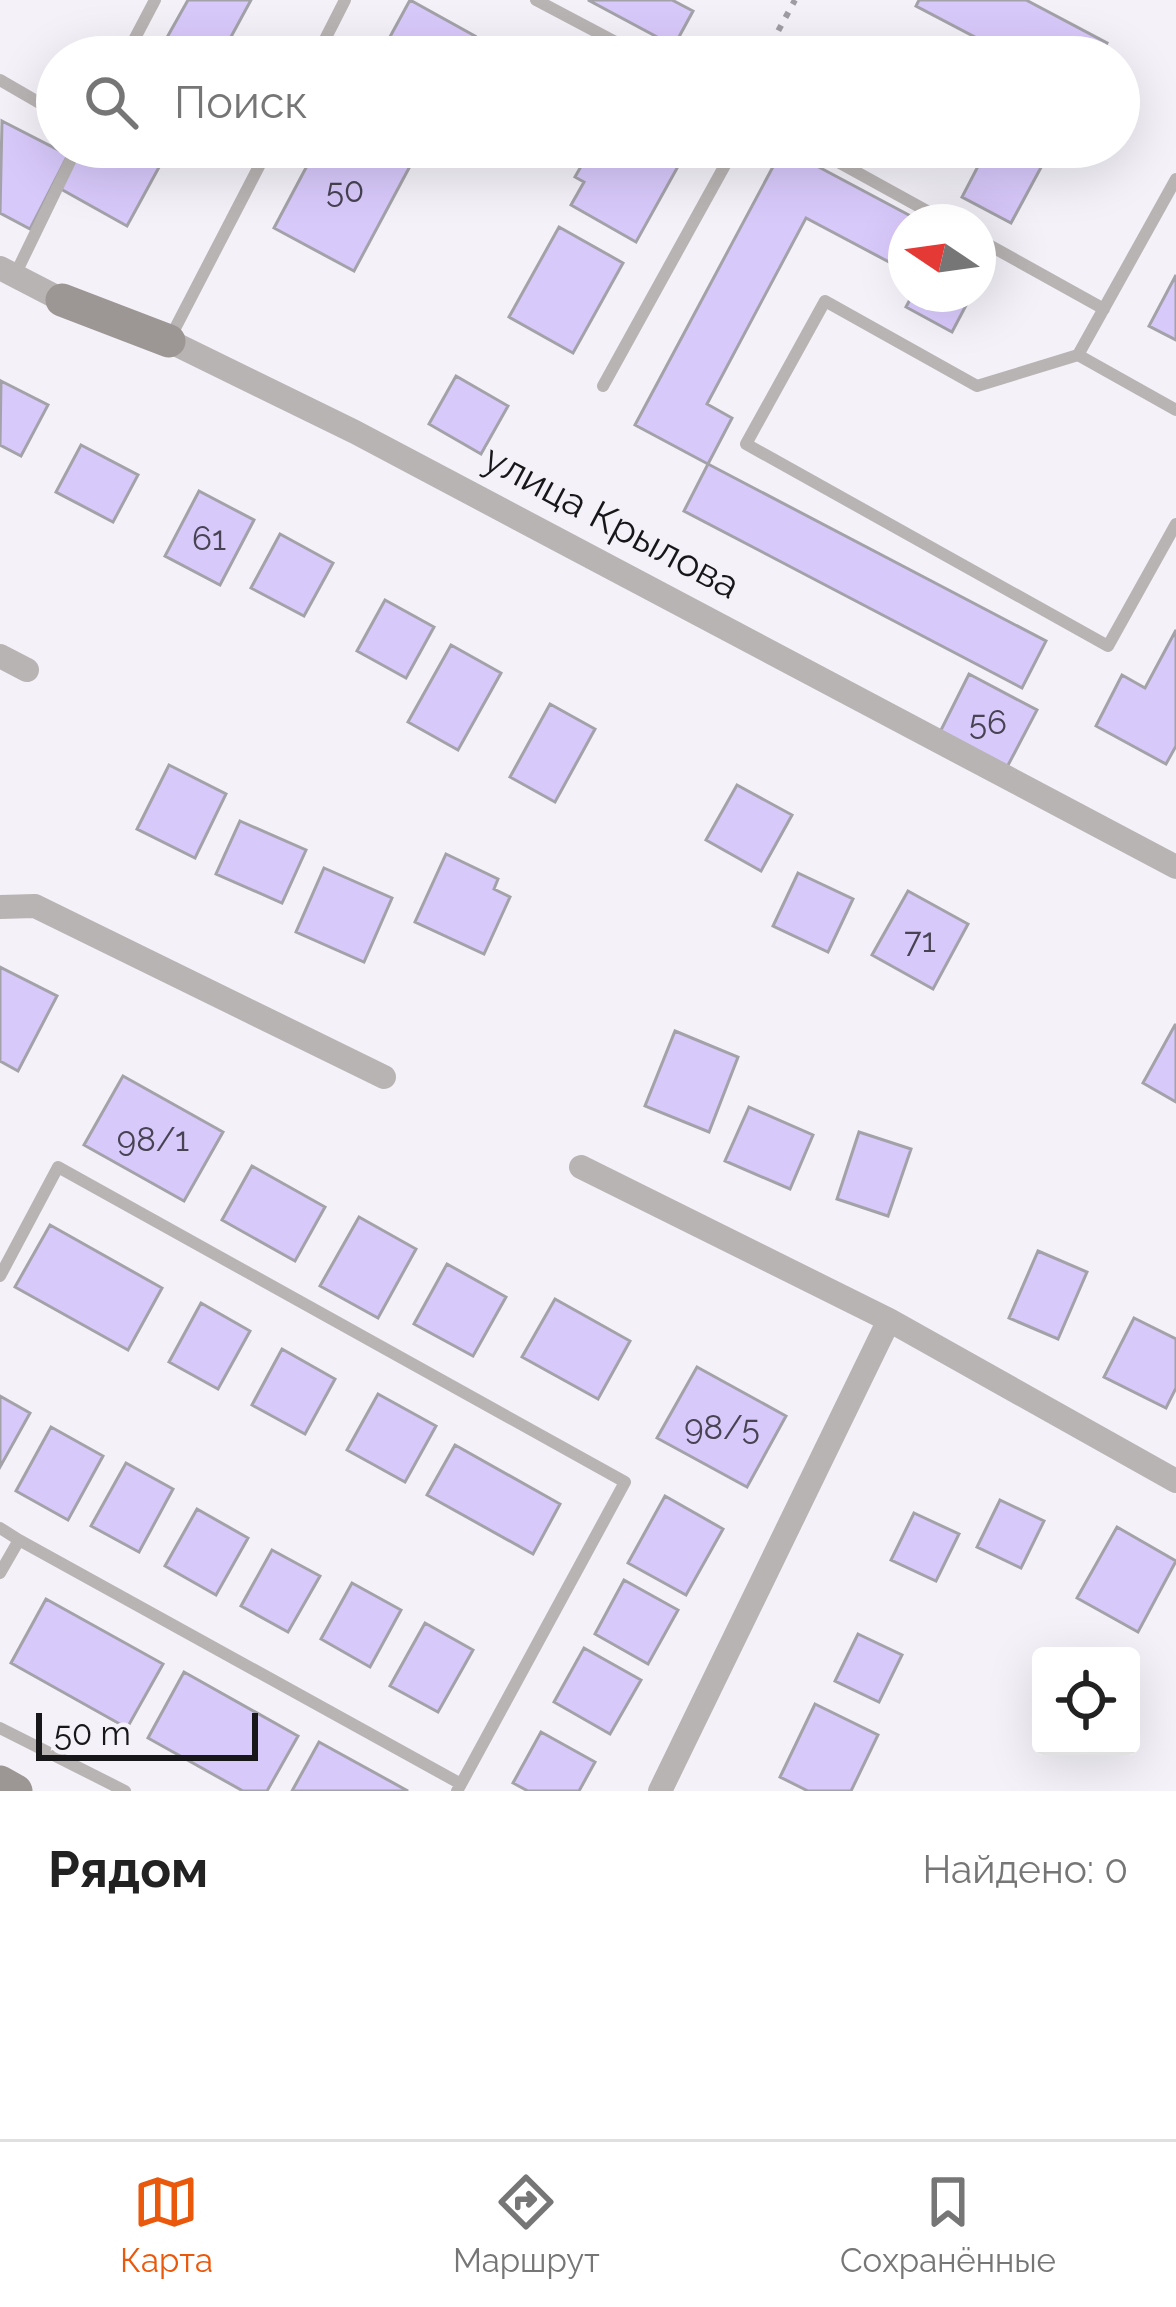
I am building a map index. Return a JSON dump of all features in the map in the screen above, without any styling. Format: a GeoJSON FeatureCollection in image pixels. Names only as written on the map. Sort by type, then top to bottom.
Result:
{"type":"FeatureCollection","features":[{"type":"Feature","properties":{"kind":"street","name":"улица Крылова"},"geometry":{"type":"LineString","coordinates":[[8,272],[62,300],[169,341],[355,432],[1176,867]]}},
{"type":"Feature","properties":{"kind":"street"},"geometry":{"type":"LineString","coordinates":[[0,656],[27,670]]}},
{"type":"Feature","properties":{"kind":"street"},"geometry":{"type":"LineString","coordinates":[[0,907],[35,906],[384,1077]]}},
{"type":"Feature","properties":{"kind":"street"},"geometry":{"type":"LineString","coordinates":[[580,1166],[889,1320],[1176,1481]]}},
{"type":"Feature","properties":{"kind":"street"},"geometry":{"type":"LineString","coordinates":[[660,1791],[889,1320]]}},
{"type":"Feature","properties":{"kind":"street"},"geometry":{"type":"LineString","coordinates":[[0,1782],[16,1791]]}},
{"type":"Feature","properties":{"kind":"lane"},"geometry":{"type":"LineString","coordinates":[[136,36],[155,0]]}},
{"type":"Feature","properties":{"kind":"lane"},"geometry":{"type":"LineString","coordinates":[[327,36],[345,0]]}},
{"type":"Feature","properties":{"kind":"lane"},"geometry":{"type":"LineString","coordinates":[[536,0],[604,36]]}},
{"type":"Feature","properties":{"kind":"lane"},"geometry":{"type":"LineString","coordinates":[[0,80],[36,101]]}},
{"type":"Feature","properties":{"kind":"lane"},"geometry":{"type":"LineString","coordinates":[[8,272],[65,168]]}},
{"type":"Feature","properties":{"kind":"lane"},"geometry":{"type":"LineString","coordinates":[[169,341],[258,168]]}},
{"type":"Feature","properties":{"kind":"lane"},"geometry":{"type":"LineString","coordinates":[[603,386],[723,168]]}},
{"type":"Feature","properties":{"kind":"lane"},"geometry":{"type":"LineString","coordinates":[[849,168],[914,204]]}},
{"type":"Feature","properties":{"kind":"lane"},"geometry":{"type":"LineString","coordinates":[[1176,179],[1078,356],[977,386],[826,301],[746,444],[1108,646],[1176,524]]}},
{"type":"Feature","properties":{"kind":"lane"},"geometry":{"type":"LineString","coordinates":[[996,249],[1104,309]]}},
{"type":"Feature","properties":{"kind":"lane"},"geometry":{"type":"LineString","coordinates":[[1078,356],[1176,410]]}},
{"type":"Feature","properties":{"kind":"lane"},"geometry":{"type":"LineString","coordinates":[[0,1276],[58,1167],[625,1482],[459,1787],[0,1528]]}},
{"type":"Feature","properties":{"kind":"lane"},"geometry":{"type":"LineString","coordinates":[[0,1573],[19,1540]]}},
{"type":"Feature","properties":{"kind":"lane"},"geometry":{"type":"LineString","coordinates":[[0,1728],[124,1791]]}},
{"type":"Feature","properties":{"kind":"path"},"geometry":{"type":"LineString","coordinates":[[775,36],[795,0]]}},
{"type":"Feature","properties":{"kind":"building"},"geometry":{"type":"Polygon","coordinates":[[[188,0],[251,0],[231,36],[168,36],[188,0]]]}},
{"type":"Feature","properties":{"kind":"building"},"geometry":{"type":"Polygon","coordinates":[[[410,0],[475,36],[390,36],[410,0]]]}},
{"type":"Feature","properties":{"kind":"building"},"geometry":{"type":"Polygon","coordinates":[[[588,0],[672,0],[693,11],[679,36],[655,36],[588,0]]]}},
{"type":"Feature","properties":{"kind":"building"},"geometry":{"type":"Polygon","coordinates":[[[919,0],[1026,0],[1094,36],[973,36],[916,6],[919,0]]]}},
{"type":"Feature","properties":{"kind":"building"},"geometry":{"type":"Polygon","coordinates":[[[2,121],[36,139],[36,168],[61,168],[30,229],[0,213],[2,121]]]}},
{"type":"Feature","properties":{"kind":"building"},"geometry":{"type":"Polygon","coordinates":[[[70,168],[159,168],[127,226],[59,188],[70,168]]]}},
{"type":"Feature","properties":{"kind":"building"},"geometry":{"type":"Polygon","coordinates":[[[306,168],[409,168],[354,271],[274,228],[306,168]]]}},
{"type":"Feature","properties":{"kind":"building"},"geometry":{"type":"Polygon","coordinates":[[[580,168],[677,168],[636,242],[571,205],[584,182],[575,177],[580,168]]]}},
{"type":"Feature","properties":{"kind":"building"},"geometry":{"type":"Polygon","coordinates":[[[772,168],[821,168],[888,204],[888,261],[806,218],[707,404],[732,418],[708,464],[635,425],[772,168]]]}},
{"type":"Feature","properties":{"kind":"building"},"geometry":{"type":"Polygon","coordinates":[[[977,168],[1041,168],[1011,223],[996,215],[996,204],[975,204],[962,197],[977,168]]]}},
{"type":"Feature","properties":{"kind":"building"},"geometry":{"type":"Polygon","coordinates":[[[559,227],[623,263],[573,353],[509,317],[559,227]]]}},
{"type":"Feature","properties":{"kind":"building"},"geometry":{"type":"Polygon","coordinates":[[[1176,275],[1176,340],[1149,326],[1176,275]]]}},
{"type":"Feature","properties":{"kind":"building"},"geometry":{"type":"Polygon","coordinates":[[[915,312],[963,312],[952,332],[915,312]]]}},
{"type":"Feature","properties":{"kind":"building"},"geometry":{"type":"Polygon","coordinates":[[[456,376],[508,406],[481,454],[429,424],[456,376]]]}},
{"type":"Feature","properties":{"kind":"building"},"geometry":{"type":"Polygon","coordinates":[[[1,381],[48,405],[21,456],[0,445],[1,381]]]}},
{"type":"Feature","properties":{"kind":"building"},"geometry":{"type":"Polygon","coordinates":[[[81,445],[138,475],[113,522],[56,492],[81,445]]]}},
{"type":"Feature","properties":{"kind":"building"},"geometry":{"type":"Polygon","coordinates":[[[708,464],[1046,641],[1022,688],[684,511],[708,464]]]}},
{"type":"Feature","properties":{"kind":"building"},"geometry":{"type":"Polygon","coordinates":[[[199,491],[254,520],[220,585],[165,556],[199,491]]]}},
{"type":"Feature","properties":{"kind":"building"},"geometry":{"type":"Polygon","coordinates":[[[280,534],[333,563],[304,616],[251,588],[280,534]]]}},
{"type":"Feature","properties":{"kind":"building"},"geometry":{"type":"Polygon","coordinates":[[[385,600],[434,627],[406,678],[357,651],[385,600]]]}},
{"type":"Feature","properties":{"kind":"building"},"geometry":{"type":"Polygon","coordinates":[[[1176,630],[1176,746],[1166,764],[1096,726],[1122,675],[1145,688],[1176,630]]]}},
{"type":"Feature","properties":{"kind":"building"},"geometry":{"type":"Polygon","coordinates":[[[451,645],[501,673],[458,750],[408,722],[451,645]]]}},
{"type":"Feature","properties":{"kind":"building"},"geometry":{"type":"Polygon","coordinates":[[[969,674],[1037,710],[1006,769],[939,734],[969,674]]]}},
{"type":"Feature","properties":{"kind":"building"},"geometry":{"type":"Polygon","coordinates":[[[550,704],[595,729],[555,802],[510,777],[550,704]]]}},
{"type":"Feature","properties":{"kind":"building"},"geometry":{"type":"Polygon","coordinates":[[[169,765],[226,794],[195,858],[137,829],[169,765]]]}},
{"type":"Feature","properties":{"kind":"building"},"geometry":{"type":"Polygon","coordinates":[[[737,785],[792,815],[761,871],[706,840],[737,785]]]}},
{"type":"Feature","properties":{"kind":"building"},"geometry":{"type":"Polygon","coordinates":[[[240,821],[306,850],[282,903],[216,874],[240,821]]]}},
{"type":"Feature","properties":{"kind":"building"},"geometry":{"type":"Polygon","coordinates":[[[446,854],[498,879],[494,889],[510,897],[484,954],[415,922],[446,854]]]}},
{"type":"Feature","properties":{"kind":"building"},"geometry":{"type":"Polygon","coordinates":[[[324,868],[392,898],[364,962],[296,932],[324,868]]]}},
{"type":"Feature","properties":{"kind":"building"},"geometry":{"type":"Polygon","coordinates":[[[798,873],[853,899],[828,952],[773,926],[798,873]]]}},
{"type":"Feature","properties":{"kind":"building"},"geometry":{"type":"Polygon","coordinates":[[[908,891],[968,924],[933,989],[872,955],[908,891]]]}},
{"type":"Feature","properties":{"kind":"building"},"geometry":{"type":"Polygon","coordinates":[[[0,967],[57,996],[18,1071],[0,1061],[0,967]]]}},
{"type":"Feature","properties":{"kind":"building"},"geometry":{"type":"Polygon","coordinates":[[[1176,1025],[1176,1102],[1143,1083],[1176,1025]]]}},
{"type":"Feature","properties":{"kind":"building"},"geometry":{"type":"Polygon","coordinates":[[[675,1031],[738,1057],[709,1132],[645,1106],[675,1031]]]}},
{"type":"Feature","properties":{"kind":"building"},"geometry":{"type":"Polygon","coordinates":[[[123,1076],[223,1132],[184,1201],[84,1145],[123,1076]]]}},
{"type":"Feature","properties":{"kind":"building"},"geometry":{"type":"Polygon","coordinates":[[[749,1107],[813,1135],[790,1189],[725,1161],[749,1107]]]}},
{"type":"Feature","properties":{"kind":"building"},"geometry":{"type":"Polygon","coordinates":[[[859,1132],[911,1149],[888,1216],[837,1199],[859,1132]]]}},
{"type":"Feature","properties":{"kind":"building"},"geometry":{"type":"Polygon","coordinates":[[[252,1166],[325,1207],[295,1261],[222,1220],[252,1166]]]}},
{"type":"Feature","properties":{"kind":"building"},"geometry":{"type":"Polygon","coordinates":[[[359,1217],[416,1249],[378,1318],[320,1286],[359,1217]]]}},
{"type":"Feature","properties":{"kind":"building"},"geometry":{"type":"Polygon","coordinates":[[[50,1225],[162,1288],[128,1350],[15,1287],[50,1225]]]}},
{"type":"Feature","properties":{"kind":"building"},"geometry":{"type":"Polygon","coordinates":[[[1038,1251],[1087,1272],[1058,1339],[1009,1318],[1038,1251]]]}},
{"type":"Feature","properties":{"kind":"building"},"geometry":{"type":"Polygon","coordinates":[[[447,1264],[506,1297],[473,1356],[414,1324],[447,1264]]]}},
{"type":"Feature","properties":{"kind":"building"},"geometry":{"type":"Polygon","coordinates":[[[555,1299],[630,1341],[598,1399],[522,1357],[555,1299]]]}},
{"type":"Feature","properties":{"kind":"building"},"geometry":{"type":"Polygon","coordinates":[[[201,1303],[250,1331],[218,1389],[169,1362],[201,1303]]]}},
{"type":"Feature","properties":{"kind":"building"},"geometry":{"type":"Polygon","coordinates":[[[1134,1318],[1176,1339],[1176,1388],[1166,1408],[1104,1377],[1134,1318]]]}},
{"type":"Feature","properties":{"kind":"building"},"geometry":{"type":"Polygon","coordinates":[[[282,1349],[335,1379],[305,1434],[252,1405],[282,1349]]]}},
{"type":"Feature","properties":{"kind":"building"},"geometry":{"type":"Polygon","coordinates":[[[697,1367],[786,1416],[747,1487],[657,1438],[697,1367]]]}},
{"type":"Feature","properties":{"kind":"building"},"geometry":{"type":"Polygon","coordinates":[[[378,1394],[436,1426],[405,1482],[347,1450],[378,1394]]]}},
{"type":"Feature","properties":{"kind":"building"},"geometry":{"type":"Polygon","coordinates":[[[0,1396],[30,1413],[0,1467],[0,1396]]]}},
{"type":"Feature","properties":{"kind":"building"},"geometry":{"type":"Polygon","coordinates":[[[51,1427],[103,1456],[68,1520],[16,1491],[51,1427]]]}},
{"type":"Feature","properties":{"kind":"building"},"geometry":{"type":"Polygon","coordinates":[[[455,1445],[560,1504],[533,1554],[427,1495],[455,1445]]]}},
{"type":"Feature","properties":{"kind":"building"},"geometry":{"type":"Polygon","coordinates":[[[126,1463],[173,1489],[139,1552],[91,1526],[126,1463]]]}},
{"type":"Feature","properties":{"kind":"building"},"geometry":{"type":"Polygon","coordinates":[[[665,1496],[723,1529],[686,1595],[628,1563],[665,1496]]]}},
{"type":"Feature","properties":{"kind":"building"},"geometry":{"type":"Polygon","coordinates":[[[1000,1500],[1044,1521],[1021,1568],[977,1547],[1000,1500]]]}},
{"type":"Feature","properties":{"kind":"building"},"geometry":{"type":"Polygon","coordinates":[[[197,1509],[248,1538],[216,1595],[165,1566],[197,1509]]]}},
{"type":"Feature","properties":{"kind":"building"},"geometry":{"type":"Polygon","coordinates":[[[914,1513],[959,1534],[936,1581],[891,1560],[914,1513]]]}},
{"type":"Feature","properties":{"kind":"building"},"geometry":{"type":"Polygon","coordinates":[[[1117,1527],[1176,1561],[1138,1632],[1077,1598],[1117,1527]]]}},
{"type":"Feature","properties":{"kind":"building"},"geometry":{"type":"Polygon","coordinates":[[[272,1550],[320,1576],[288,1632],[241,1606],[272,1550]]]}},
{"type":"Feature","properties":{"kind":"building"},"geometry":{"type":"Polygon","coordinates":[[[624,1580],[678,1610],[648,1664],[595,1634],[624,1580]]]}},
{"type":"Feature","properties":{"kind":"building"},"geometry":{"type":"Polygon","coordinates":[[[352,1583],[401,1610],[370,1667],[321,1639],[352,1583]]]}},
{"type":"Feature","properties":{"kind":"building"},"geometry":{"type":"Polygon","coordinates":[[[46,1599],[163,1664],[127,1728],[11,1663],[46,1599]]]}},
{"type":"Feature","properties":{"kind":"building"},"geometry":{"type":"Polygon","coordinates":[[[425,1623],[473,1650],[438,1712],[390,1686],[425,1623]]]}},
{"type":"Feature","properties":{"kind":"building"},"geometry":{"type":"Polygon","coordinates":[[[858,1634],[902,1655],[879,1702],[835,1681],[858,1634]]]}},
{"type":"Feature","properties":{"kind":"building"},"geometry":{"type":"Polygon","coordinates":[[[584,1648],[641,1680],[610,1734],[554,1702],[584,1648]]]}},
{"type":"Feature","properties":{"kind":"building"},"geometry":{"type":"Polygon","coordinates":[[[184,1672],[298,1736],[267,1791],[243,1791],[148,1738],[184,1672]]]}},
{"type":"Feature","properties":{"kind":"building"},"geometry":{"type":"Polygon","coordinates":[[[815,1704],[878,1735],[851,1791],[808,1791],[780,1777],[815,1704]]]}},
{"type":"Feature","properties":{"kind":"building"},"geometry":{"type":"Polygon","coordinates":[[[541,1732],[595,1762],[579,1791],[528,1791],[513,1783],[541,1732]]]}},
{"type":"Feature","properties":{"kind":"building"},"geometry":{"type":"Polygon","coordinates":[[[319,1742],[408,1791],[292,1791],[319,1742]]]}}]}
